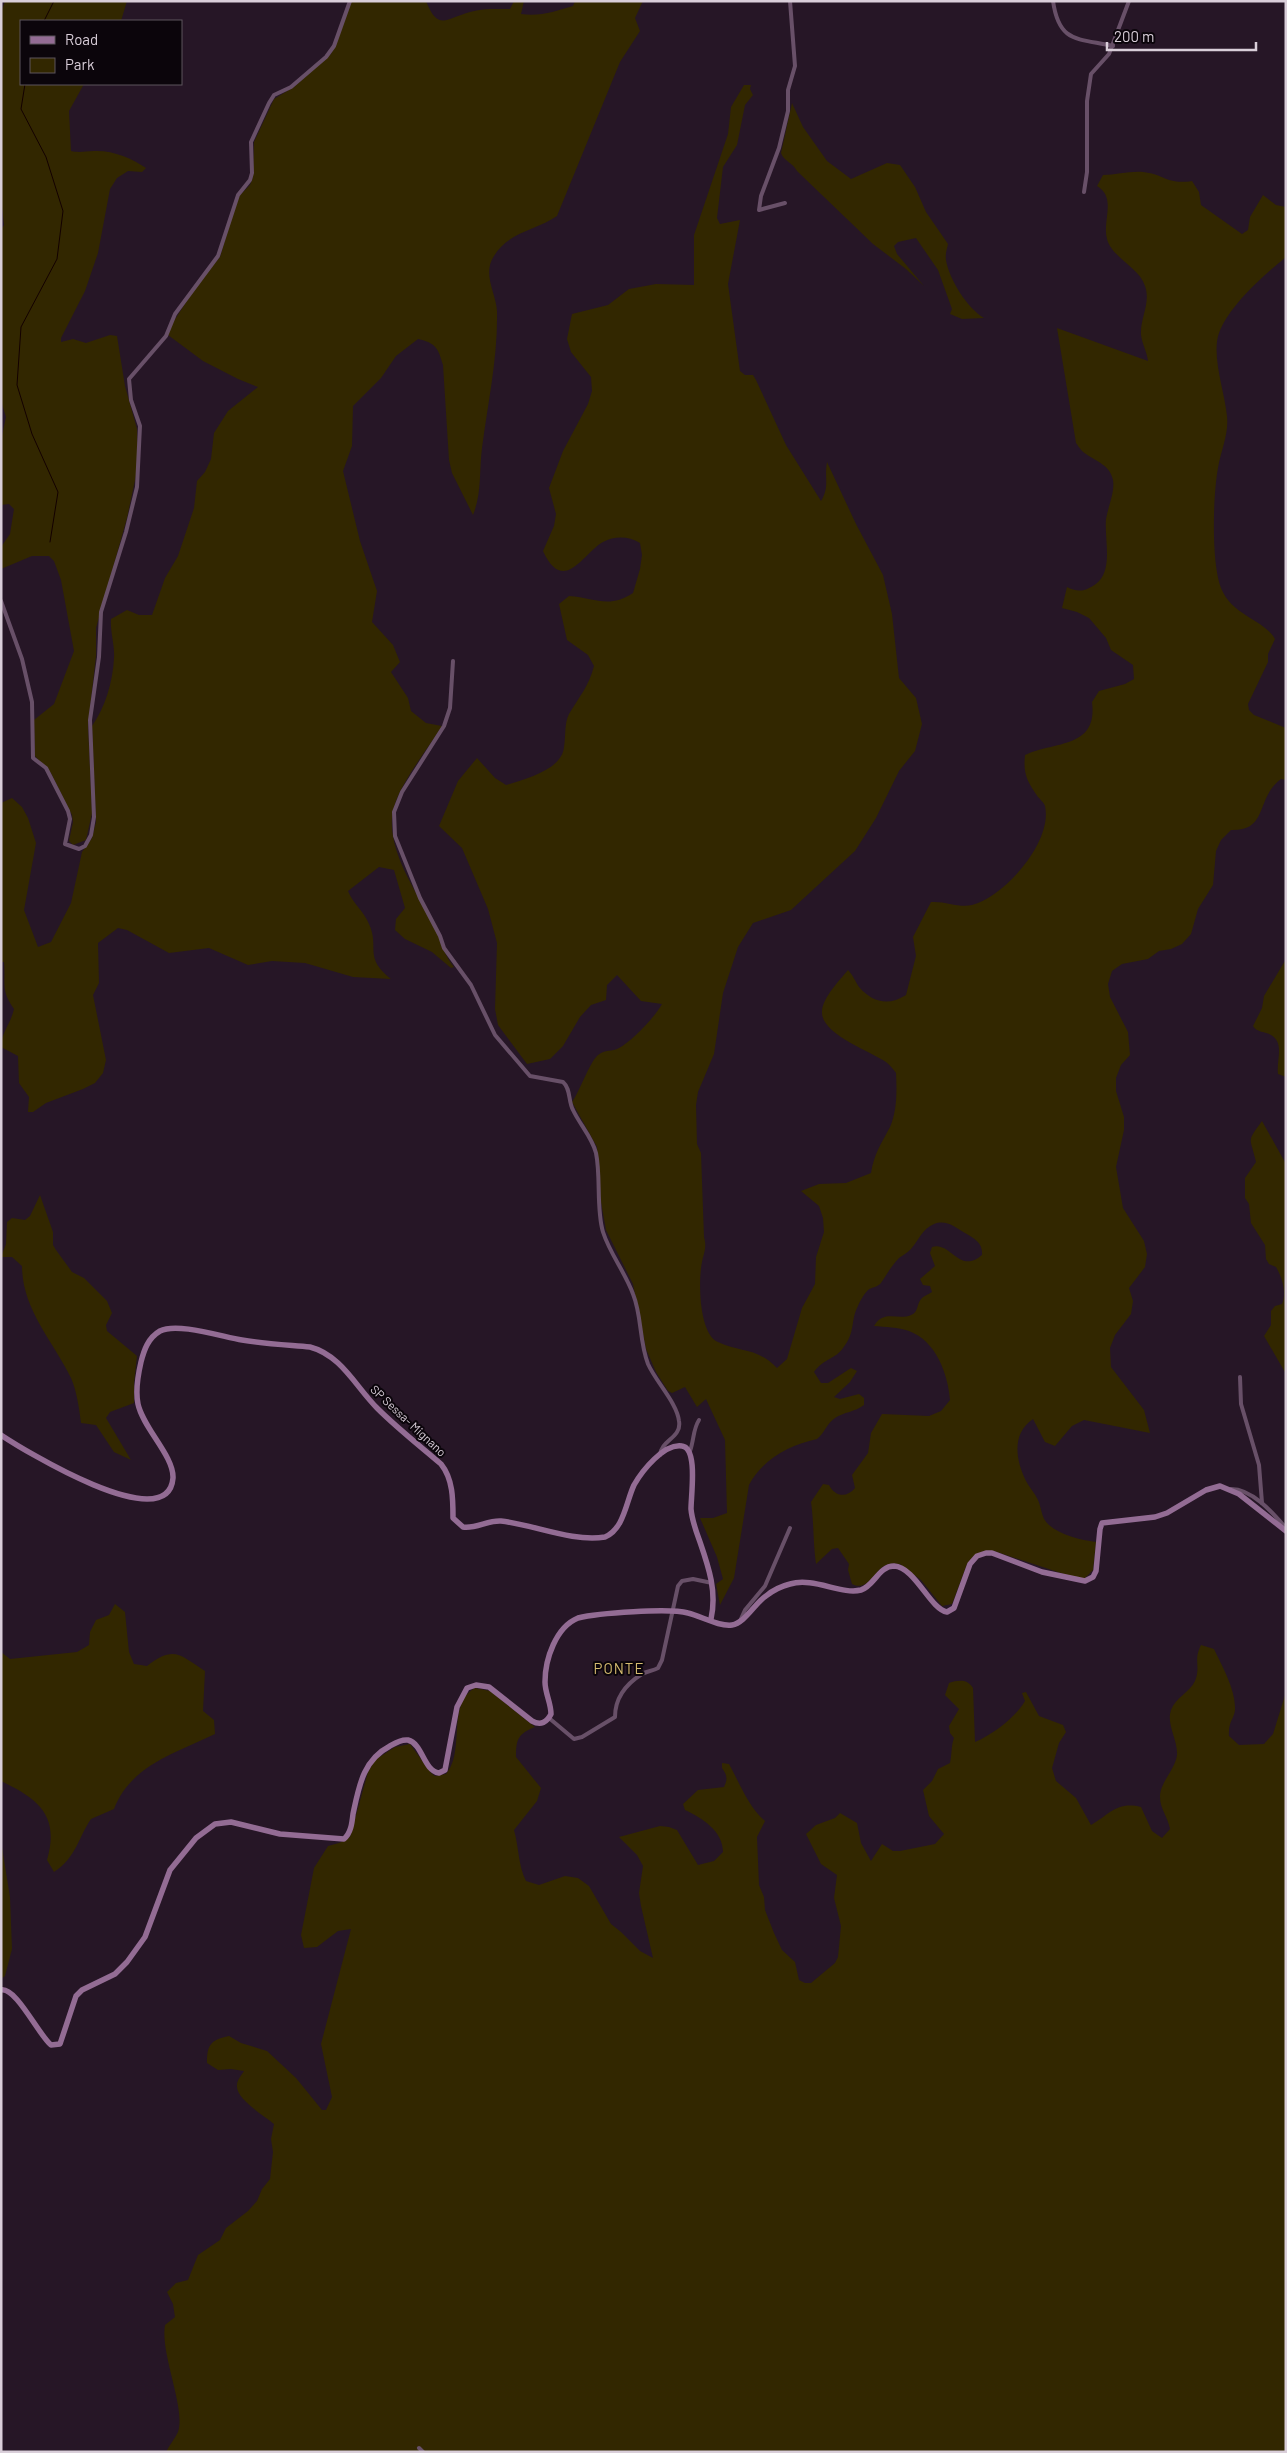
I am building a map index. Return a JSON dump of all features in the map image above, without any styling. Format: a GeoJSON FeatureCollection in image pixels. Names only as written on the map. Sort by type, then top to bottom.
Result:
{"type":"FeatureCollection","features":[{"type":"Feature","properties":{"kind":"street"},"geometry":{"type":"LineString","coordinates":[[1,601],[22,659],[32,702],[33,758],[46,768],[68,811],[70,819],[65,844],[80,849],[85,846],[91,835],[94,817],[90,720],[99,657],[102,612],[126,532],[137,487],[140,426],[131,400],[129,380],[166,336],[175,314],[218,256],[238,195],[250,180],[252,173],[251,142],[269,102],[274,95],[291,87],[326,57],[334,46],[350,1]]}},
{"type":"Feature","properties":{"kind":"street"},"geometry":{"type":"LineString","coordinates":[[785,203],[759,210],[761,196],[779,148],[788,110],[788,90],[795,66],[790,1]]}},
{"type":"Feature","properties":{"kind":"street"},"geometry":{"type":"LineString","coordinates":[[1053,1],[1059,26],[1064,32],[1071,37],[1113,46]]}},
{"type":"Feature","properties":{"kind":"street"},"geometry":{"type":"LineString","coordinates":[[1084,192],[1087,172],[1088,101],[1091,74],[1109,54],[1129,1]]}},
{"type":"Feature","properties":{"kind":"street"},"geometry":{"type":"LineString","coordinates":[[453,661],[450,708],[444,726],[402,792],[394,812],[395,836],[420,898],[440,936],[444,948],[470,985],[495,1035],[530,1076],[563,1082],[567,1085],[572,1109],[593,1143],[598,1168],[597,1193],[603,1232],[634,1296],[641,1342],[648,1364],[677,1411],[679,1420],[677,1434],[660,1451],[660,1455]]}},
{"type":"Feature","properties":{"kind":"street","name":"SP Sessa- Mignano"},"geometry":{"type":"LineString","coordinates":[[1,1434],[42,1461],[104,1489],[143,1498],[163,1495],[171,1486],[172,1468],[144,1421],[137,1403],[137,1384],[144,1352],[150,1339],[162,1330],[177,1328],[244,1341],[310,1347],[326,1353],[337,1362],[379,1410],[446,1471],[453,1498],[453,1518],[463,1527],[503,1521],[557,1532],[605,1537],[616,1529],[634,1485],[660,1455],[677,1446],[683,1446],[690,1451]]}},
{"type":"Feature","properties":{"kind":"street"},"geometry":{"type":"LineString","coordinates":[[1240,1377],[1241,1404],[1259,1465],[1262,1503]]}},
{"type":"Feature","properties":{"kind":"street"},"geometry":{"type":"LineString","coordinates":[[699,1420],[695,1426],[694,1440],[690,1451],[693,1459],[691,1511],[715,1595],[711,1620]]}},
{"type":"Feature","properties":{"kind":"street"},"geometry":{"type":"LineString","coordinates":[[1,1990],[11,1992],[17,1998],[42,2038],[51,2045],[60,2044],[76,1996],[82,1990],[116,1974],[127,1962],[145,1937],[170,1870],[196,1838],[215,1824],[231,1822],[280,1834],[344,1839],[349,1833],[364,1772],[371,1760],[379,1752],[400,1741],[408,1740],[416,1746],[432,1770],[439,1773],[445,1770],[457,1707],[463,1693],[476,1685],[489,1687],[536,1723],[545,1722],[549,1718],[551,1708],[547,1698],[546,1675],[556,1639],[566,1625],[583,1617],[673,1611],[731,1625],[740,1621],[767,1595],[789,1584],[815,1583],[859,1590],[868,1586],[884,1570],[893,1566],[900,1568],[920,1585],[943,1611],[949,1611],[954,1608],[972,1561],[986,1553],[992,1553],[1042,1572],[1085,1581],[1093,1577],[1096,1572],[1102,1524],[1155,1517],[1167,1513],[1206,1490],[1220,1486],[1242,1491],[1262,1503],[1286,1530]]}},
{"type":"Feature","properties":{"kind":"street"},"geometry":{"type":"LineString","coordinates":[[1230,1489],[1286,1530]]}},
{"type":"Feature","properties":{"kind":"street"},"geometry":{"type":"LineString","coordinates":[[740,1621],[745,1610],[765,1586],[790,1528]]}},
{"type":"Feature","properties":{"kind":"street"},"geometry":{"type":"LineString","coordinates":[[549,1718],[574,1739],[582,1737],[615,1717],[618,1699],[625,1686],[644,1672],[658,1668],[664,1651],[678,1586],[682,1581],[693,1579],[712,1583]]}},
{"type":"Feature","properties":{"kind":"street"},"geometry":{"type":"LineString","coordinates":[[419,2448],[423,2452]]}},
{"type":"Feature","properties":{"kind":"green space"},"geometry":{"type":"Polygon","coordinates":[[[5,1],[127,1],[121,20],[20,20],[20,85],[83,85],[69,111],[71,151],[115,153],[146,168],[142,172],[128,171],[117,178],[110,189],[98,253],[85,291],[61,338],[61,342],[73,339],[86,343],[110,335],[117,336],[125,386],[137,429],[138,466],[127,518],[96,628],[96,656],[88,725],[92,813],[86,840],[73,845],[69,841],[73,822],[72,815],[51,773],[35,756],[34,720],[54,704],[74,651],[61,580],[54,561],[49,556],[32,556],[1,569],[1,547],[10,534],[14,509],[9,504],[1,505],[1,440],[6,417],[1,401],[1,230],[4,225],[1,199],[1,13],[5,1]]]}},
{"type":"Feature","properties":{"kind":"green space"},"geometry":{"type":"Polygon","coordinates":[[[352,1],[426,1],[435,17],[439,20],[444,20],[480,10],[510,9],[514,1],[524,1],[521,14],[528,15],[560,10],[573,6],[575,1],[643,1],[635,18],[640,31],[620,62],[557,216],[515,236],[500,248],[491,263],[489,277],[497,311],[496,345],[482,448],[479,490],[473,515],[452,473],[449,460],[443,365],[438,350],[433,345],[418,339],[396,356],[381,378],[353,406],[352,446],[343,471],[360,541],[377,591],[372,622],[393,645],[400,662],[391,672],[408,698],[411,711],[426,723],[442,726],[397,797],[392,822],[393,837],[397,852],[410,882],[433,923],[454,967],[451,968],[432,952],[405,939],[395,930],[396,919],[405,908],[394,870],[379,867],[348,891],[369,924],[377,964],[391,979],[353,977],[305,963],[272,961],[248,965],[209,948],[169,953],[127,930],[118,928],[98,943],[99,983],[93,995],[106,1060],[103,1073],[95,1083],[46,1103],[33,1112],[28,1112],[29,1097],[19,1083],[18,1056],[1,1047],[1,1042],[14,1009],[5,991],[4,962],[1,962],[1,803],[12,798],[22,807],[28,818],[36,843],[24,910],[38,947],[51,942],[71,903],[82,852],[92,838],[96,822],[92,726],[108,694],[112,676],[114,653],[111,619],[127,610],[139,615],[152,615],[165,578],[178,556],[194,508],[197,481],[205,472],[211,459],[214,433],[228,411],[258,387],[203,361],[168,335],[172,324],[199,282],[220,257],[236,203],[240,195],[250,185],[253,177],[254,142],[274,99],[294,87],[331,54],[352,1]]]}},
{"type":"Feature","properties":{"kind":"green space"},"geometry":{"type":"Polygon","coordinates":[[[744,85],[751,85],[750,89],[753,95],[745,105],[737,145],[723,167],[717,218],[720,224],[740,220],[728,284],[740,371],[745,375],[753,375],[786,445],[821,501],[826,486],[827,462],[856,524],[883,575],[892,614],[899,678],[916,698],[922,724],[915,751],[899,771],[876,818],[855,851],[791,910],[753,923],[738,947],[723,993],[714,1054],[698,1092],[696,1105],[697,1144],[701,1153],[705,1244],[700,1294],[707,1329],[718,1342],[756,1353],[770,1361],[777,1368],[787,1359],[802,1308],[815,1284],[816,1257],[824,1232],[823,1218],[819,1206],[801,1191],[819,1184],[846,1183],[871,1173],[876,1155],[890,1127],[895,1108],[896,1073],[886,1062],[829,1028],[822,1012],[825,1001],[832,989],[848,970],[859,987],[870,997],[887,1002],[906,995],[916,956],[913,937],[931,902],[967,906],[985,900],[1011,880],[1034,851],[1041,836],[1045,820],[1045,806],[1027,777],[1025,755],[1072,741],[1081,736],[1088,728],[1092,717],[1092,702],[1099,691],[1125,684],[1134,679],[1133,665],[1111,650],[1106,638],[1089,618],[1062,608],[1067,587],[1084,590],[1097,583],[1103,576],[1107,558],[1106,519],[1113,480],[1106,467],[1085,453],[1076,443],[1057,328],[1148,361],[1141,335],[1147,292],[1142,279],[1110,246],[1106,232],[1108,203],[1103,191],[1097,186],[1103,175],[1133,172],[1150,173],[1177,182],[1192,181],[1199,192],[1201,205],[1242,234],[1248,230],[1250,217],[1263,195],[1276,205],[1286,207],[1286,257],[1239,302],[1224,322],[1217,342],[1217,363],[1226,407],[1227,423],[1216,480],[1214,546],[1218,576],[1226,597],[1240,611],[1264,627],[1275,639],[1268,654],[1268,662],[1248,704],[1249,710],[1254,715],[1286,728],[1286,780],[1281,779],[1273,787],[1257,819],[1251,825],[1243,829],[1231,830],[1221,840],[1216,851],[1213,885],[1198,909],[1191,934],[1182,944],[1171,949],[1159,951],[1148,959],[1122,964],[1112,971],[1108,984],[1110,997],[1128,1032],[1130,1055],[1121,1065],[1116,1078],[1116,1091],[1124,1117],[1124,1130],[1116,1167],[1123,1208],[1144,1241],[1147,1254],[1145,1267],[1129,1288],[1133,1301],[1131,1314],[1115,1335],[1110,1348],[1111,1367],[1144,1410],[1150,1433],[1084,1420],[1072,1426],[1055,1446],[1045,1442],[1033,1419],[1026,1425],[1019,1439],[1018,1455],[1022,1473],[1037,1497],[1043,1516],[1049,1525],[1065,1534],[1096,1542],[1093,1570],[1085,1578],[1076,1578],[994,1551],[973,1557],[967,1564],[952,1604],[942,1606],[921,1580],[900,1564],[886,1565],[866,1583],[857,1586],[852,1584],[848,1570],[849,1564],[838,1548],[832,1549],[816,1564],[811,1502],[823,1484],[829,1485],[834,1492],[841,1495],[845,1495],[855,1488],[852,1475],[868,1453],[871,1433],[882,1414],[929,1416],[941,1411],[950,1400],[943,1369],[927,1342],[909,1331],[874,1326],[882,1318],[914,1314],[922,1298],[932,1292],[930,1286],[923,1285],[920,1279],[935,1266],[930,1253],[932,1247],[939,1246],[961,1260],[967,1261],[974,1260],[982,1255],[980,1244],[950,1224],[942,1222],[934,1224],[926,1229],[911,1249],[896,1261],[880,1284],[865,1293],[856,1311],[847,1342],[840,1352],[818,1367],[814,1372],[821,1383],[828,1383],[851,1368],[857,1371],[850,1382],[834,1397],[840,1399],[859,1394],[864,1398],[864,1405],[835,1418],[817,1439],[796,1445],[777,1455],[761,1468],[755,1476],[749,1485],[734,1578],[720,1605],[716,1584],[723,1579],[717,1557],[700,1518],[713,1518],[727,1513],[725,1440],[706,1399],[697,1407],[685,1387],[672,1393],[668,1391],[656,1372],[646,1349],[633,1284],[606,1230],[599,1191],[597,1147],[572,1102],[591,1064],[598,1055],[619,1048],[630,1040],[649,1022],[662,1004],[641,1001],[617,975],[607,985],[606,1000],[591,1005],[580,1017],[563,1046],[550,1059],[527,1064],[498,1025],[495,1009],[497,943],[488,909],[462,848],[439,826],[458,781],[477,758],[495,778],[506,785],[550,768],[562,755],[567,718],[587,685],[594,666],[588,655],[567,640],[559,604],[569,596],[609,602],[624,598],[633,593],[642,555],[640,543],[622,538],[603,542],[581,562],[566,571],[558,570],[551,564],[543,551],[554,526],[556,514],[549,488],[563,451],[588,404],[592,391],[591,377],[571,352],[567,339],[572,314],[608,305],[629,289],[656,284],[694,285],[694,235],[728,134],[731,107],[744,85]]]}},
{"type":"Feature","properties":{"kind":"green space"},"geometry":{"type":"Polygon","coordinates":[[[792,103],[803,127],[827,161],[851,179],[887,163],[900,165],[915,187],[926,212],[948,244],[946,260],[955,284],[965,300],[984,318],[962,319],[950,314],[952,309],[938,270],[916,238],[898,242],[894,246],[897,254],[924,286],[906,269],[873,244],[784,158],[781,153],[792,103]]]}},
{"type":"Feature","properties":{"kind":"green space"},"geometry":{"type":"Polygon","coordinates":[[[1286,959],[1286,1077],[1278,1074],[1279,1047],[1275,1038],[1257,1030],[1253,1026],[1262,1008],[1264,996],[1286,959]]]}},
{"type":"Feature","properties":{"kind":"green space"},"geometry":{"type":"Polygon","coordinates":[[[1262,1121],[1286,1164],[1286,1374],[1264,1336],[1271,1325],[1271,1311],[1275,1306],[1282,1304],[1284,1295],[1283,1285],[1276,1267],[1269,1264],[1266,1259],[1265,1245],[1251,1223],[1249,1204],[1245,1198],[1245,1178],[1256,1162],[1251,1137],[1262,1121]]]}},
{"type":"Feature","properties":{"kind":"green space"},"geometry":{"type":"Polygon","coordinates":[[[40,1195],[53,1232],[53,1245],[56,1250],[72,1272],[84,1278],[107,1301],[112,1313],[106,1325],[107,1331],[137,1356],[134,1403],[110,1412],[106,1418],[131,1460],[114,1452],[96,1425],[81,1423],[78,1400],[73,1383],[33,1311],[23,1282],[22,1266],[12,1257],[1,1257],[6,1244],[7,1222],[12,1218],[25,1220],[30,1216],[40,1195]]]}},
{"type":"Feature","properties":{"kind":"green space"},"geometry":{"type":"Polygon","coordinates":[[[115,1604],[125,1612],[129,1652],[134,1664],[147,1666],[171,1654],[183,1657],[205,1671],[203,1711],[214,1720],[215,1734],[170,1754],[131,1781],[114,1809],[91,1819],[72,1854],[54,1872],[47,1860],[50,1831],[48,1820],[43,1810],[26,1795],[1,1781],[1,1652],[10,1659],[77,1652],[89,1645],[90,1632],[96,1620],[109,1615],[115,1604]]]}},
{"type":"Feature","properties":{"kind":"green space"},"geometry":{"type":"Polygon","coordinates":[[[1201,1645],[1214,1649],[1228,1678],[1235,1702],[1235,1710],[1229,1727],[1229,1736],[1239,1745],[1264,1744],[1273,1734],[1286,1692],[1286,2452],[166,2452],[178,2432],[180,2422],[164,2337],[165,2325],[175,2317],[173,2304],[167,2292],[176,2283],[188,2280],[198,2255],[220,2240],[226,2228],[248,2211],[257,2201],[262,2189],[270,2179],[273,2152],[271,2139],[274,2124],[251,2107],[238,2090],[238,2081],[244,2071],[218,2070],[207,2063],[209,2047],[214,2041],[229,2036],[241,2043],[267,2051],[296,2078],[322,2110],[326,2110],[332,2097],[321,2044],[351,1929],[338,1931],[317,1947],[304,1948],[301,1935],[314,1868],[328,1846],[350,1837],[368,1772],[375,1760],[395,1747],[410,1744],[431,1773],[435,1776],[446,1774],[452,1764],[455,1753],[458,1716],[466,1695],[475,1688],[490,1691],[535,1727],[525,1732],[519,1738],[516,1751],[516,1757],[541,1788],[537,1801],[514,1830],[521,1869],[526,1881],[539,1885],[565,1876],[578,1878],[589,1886],[611,1924],[640,1951],[653,1958],[639,1893],[643,1866],[637,1855],[619,1837],[660,1826],[669,1827],[677,1830],[698,1865],[714,1861],[723,1852],[719,1838],[704,1821],[685,1810],[683,1804],[698,1790],[724,1787],[726,1777],[722,1763],[729,1764],[749,1802],[765,1821],[757,1837],[759,1885],[764,1897],[765,1910],[782,1950],[795,1962],[799,1980],[811,1983],[835,1963],[838,1957],[841,1926],[834,1898],[837,1875],[821,1864],[806,1834],[816,1825],[835,1818],[840,1813],[857,1823],[861,1843],[871,1861],[882,1844],[893,1851],[900,1851],[935,1844],[944,1834],[929,1816],[923,1790],[932,1781],[938,1769],[950,1763],[954,1738],[950,1733],[949,1726],[959,1709],[945,1695],[949,1683],[962,1681],[968,1683],[973,1688],[975,1742],[989,1735],[1010,1719],[1025,1701],[1022,1693],[1026,1692],[1039,1716],[1063,1725],[1066,1732],[1059,1743],[1052,1768],[1056,1781],[1076,1798],[1091,1825],[1120,1807],[1141,1807],[1152,1831],[1162,1838],[1170,1829],[1160,1797],[1177,1755],[1170,1721],[1171,1710],[1195,1681],[1201,1645]]]}},
{"type":"Feature","properties":{"kind":"green space"},"geometry":{"type":"Polygon","coordinates":[[[1,1841],[10,1897],[12,1949],[5,1976],[1,1979],[1,1841]]]}},
{"type":"Feature","properties":{"kind":"waterway"},"geometry":{"type":"LineString","coordinates":[[44,20],[54,1]]}},
{"type":"Feature","properties":{"kind":"waterway"},"geometry":{"type":"LineString","coordinates":[[25,85],[21,109],[46,157],[63,211],[57,259],[21,327],[17,385],[32,434],[58,492],[50,542]]}},
{"type":"Feature","properties":{"kind":"district","name":"PONTE"},"geometry":{"type":"Point","coordinates":[619,1669]}}]}
